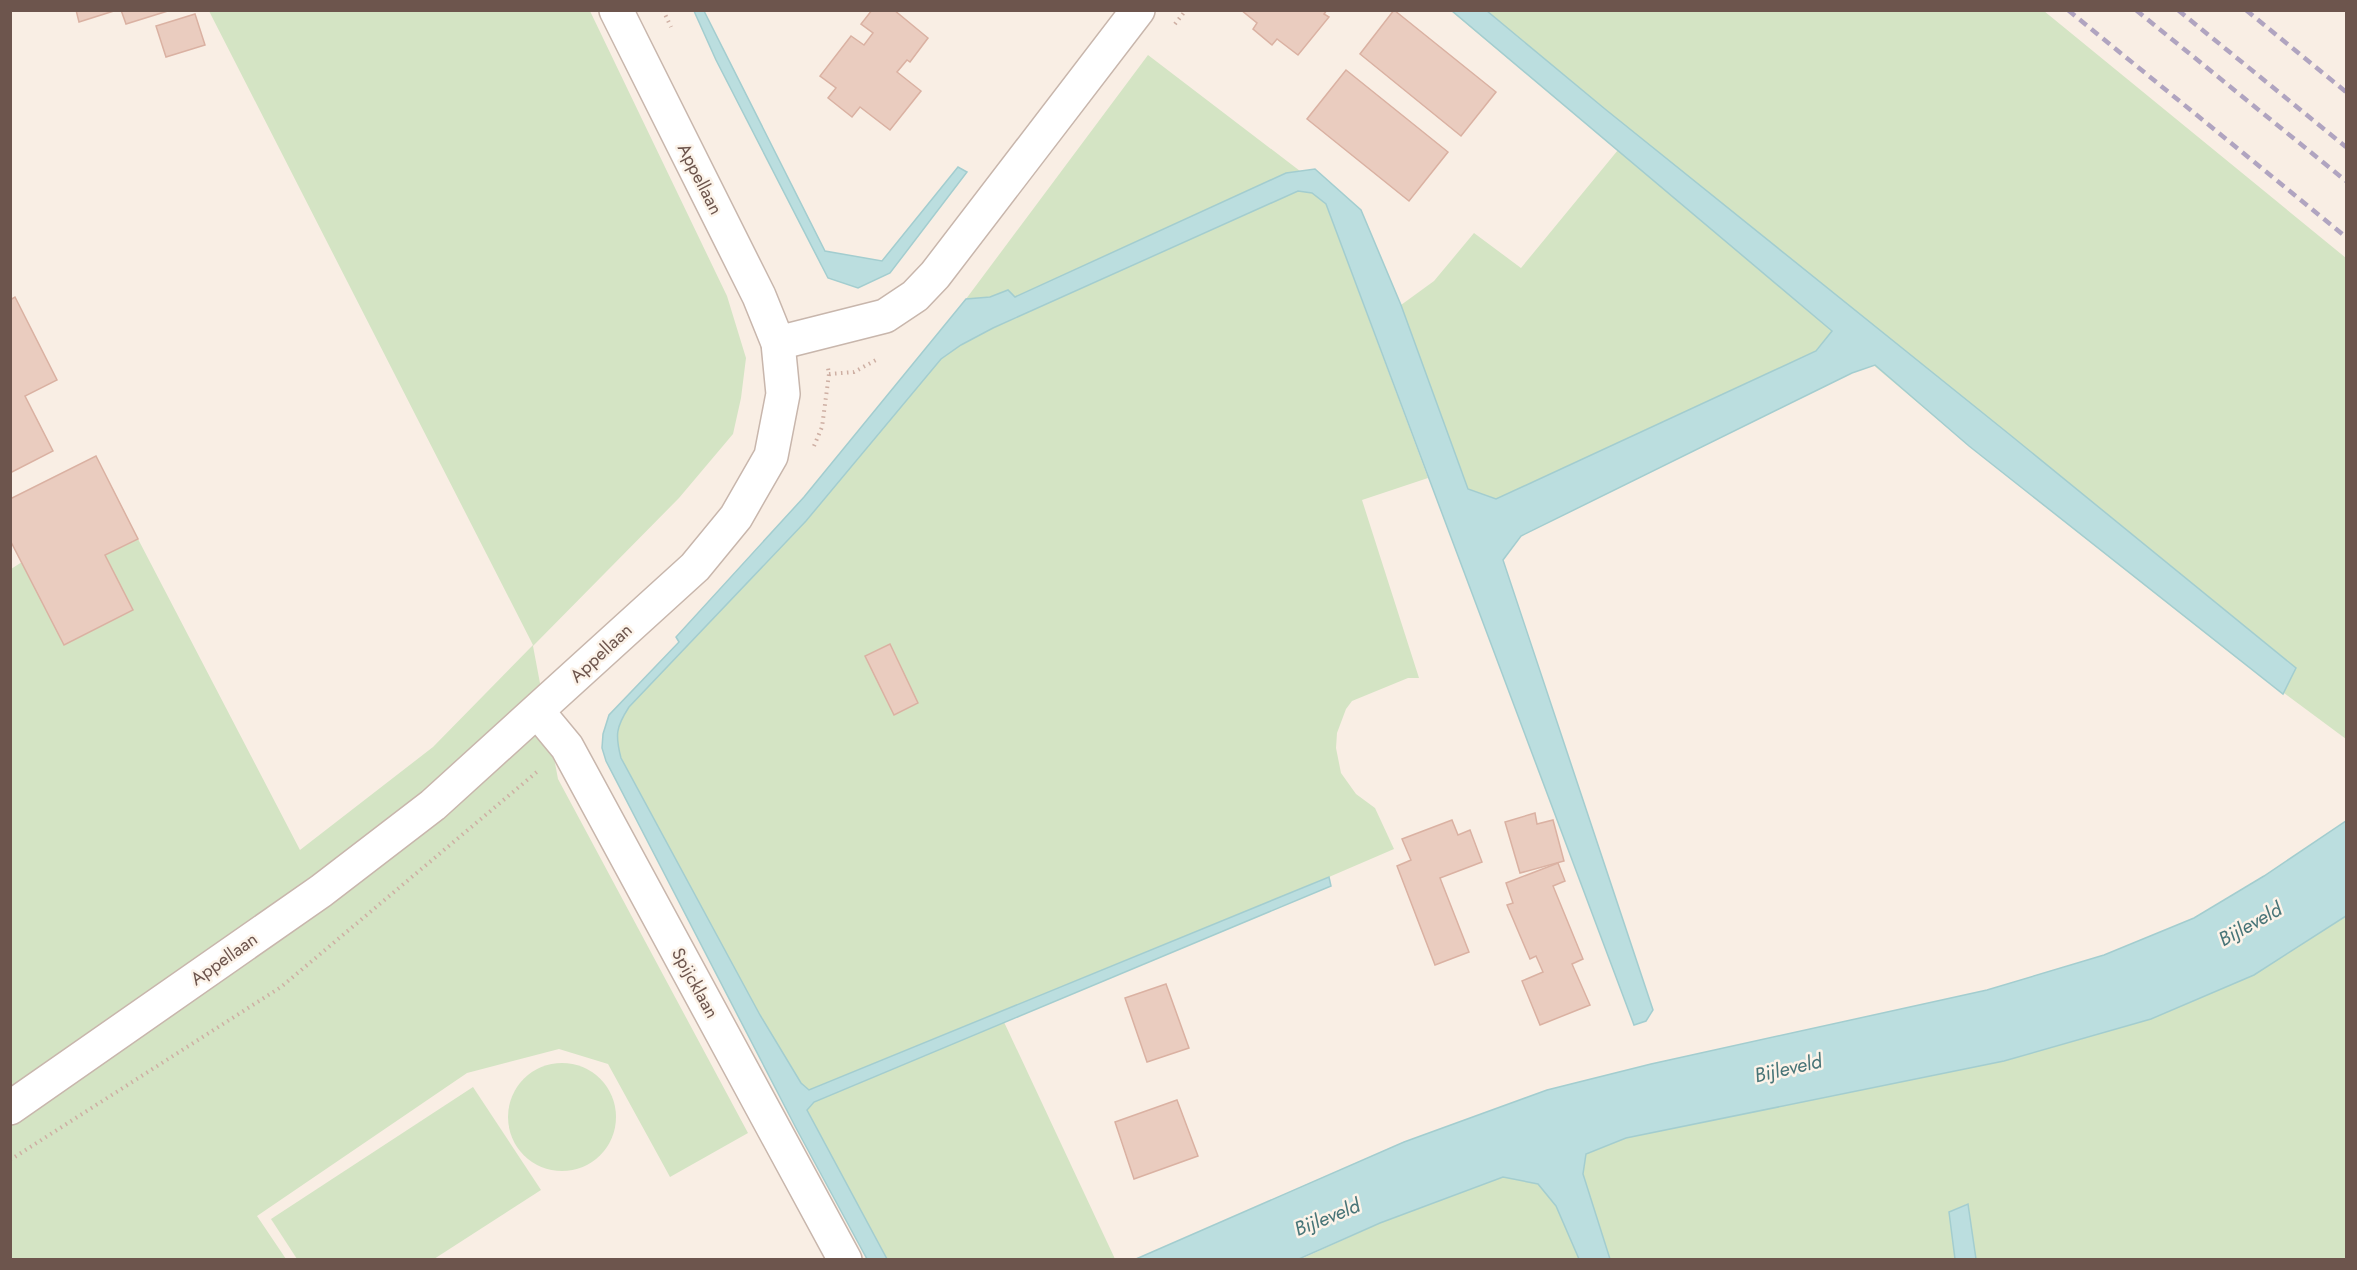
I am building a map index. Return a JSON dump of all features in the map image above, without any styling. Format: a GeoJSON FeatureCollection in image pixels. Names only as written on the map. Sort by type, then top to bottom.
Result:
{"type":"FeatureCollection","features":[{"type":"Feature","properties":{"kind":"street","name":"Appellaan"},"geometry":{"type":"LineString","coordinates":[[10,1108],[321,891],[433,805],[695,567],[736,517],[771,456],[783,394],[777,343],[759,296],[616,10]]}},
{"type":"Feature","properties":{"kind":"street"},"geometry":{"type":"LineString","coordinates":[[777,343],[885,316],[915,296],[935,275],[1138,10]]}},
{"type":"Feature","properties":{"kind":"street","name":"Spijcklaan"},"geometry":{"type":"LineString","coordinates":[[538,712],[567,747],[845,1260]]}},
{"type":"Feature","properties":{"kind":"green space"},"geometry":{"type":"Polygon","coordinates":[[[209,11],[590,11],[727,296],[746,358],[741,398],[733,434],[679,498],[533,646],[558,779],[748,1133],[670,1177],[608,1064],[559,1049],[467,1073],[257,1216],[286,1259],[11,1260],[11,569],[22,562],[64,645],[133,610],[105,555],[138,539],[300,850],[433,747],[533,645],[209,11]]]}},
{"type":"Feature","properties":{"kind":"green space"},"geometry":{"type":"Polygon","coordinates":[[[1451,11],[2044,11],[2346,258],[2346,739],[2234,656],[1969,446],[1833,331],[1816,351],[1496,499],[1468,489],[1401,305],[1434,281],[1474,233],[1521,268],[1618,150],[1451,11]]]}},
{"type":"Feature","properties":{"kind":"green space"},"geometry":{"type":"Polygon","coordinates":[[[1148,55],[1300,171],[1286,173],[1015,297],[1008,290],[990,297],[966,299],[1148,55]]]}},
{"type":"Feature","properties":{"kind":"green space"},"geometry":{"type":"Polygon","coordinates":[[[1298,191],[1312,193],[1326,204],[1428,478],[1362,500],[1419,678],[1408,678],[1352,701],[1346,709],[1337,733],[1336,748],[1341,773],[1356,794],[1375,808],[1394,849],[809,1090],[801,1083],[760,1015],[621,758],[618,731],[625,714],[629,707],[806,521],[941,359],[993,328],[1298,191]]]}},
{"type":"Feature","properties":{"kind":"green space"},"geometry":{"type":"Polygon","coordinates":[[[2346,916],[2346,1259],[1976,1259],[1967,1204],[1949,1212],[1955,1259],[1610,1259],[1583,1174],[1586,1154],[1626,1138],[2004,1061],[2151,1019],[2254,975],[2346,916]]]}},
{"type":"Feature","properties":{"kind":"green space"},"geometry":{"type":"Polygon","coordinates":[[[1004,1022],[1115,1259],[887,1259],[807,1110],[814,1102],[1004,1022]]]}},
{"type":"Feature","properties":{"kind":"green space"},"geometry":{"type":"Polygon","coordinates":[[[562,1063],[583,1067],[600,1079],[612,1096],[616,1117],[612,1138],[600,1155],[583,1167],[562,1171],[541,1167],[524,1155],[512,1138],[508,1117],[512,1096],[524,1079],[541,1067],[562,1063]]]}},
{"type":"Feature","properties":{"kind":"green space"},"geometry":{"type":"Polygon","coordinates":[[[473,1087],[541,1190],[434,1259],[297,1259],[271,1219],[473,1087]]]}},
{"type":"Feature","properties":{"kind":"green space"},"geometry":{"type":"Polygon","coordinates":[[[1503,1177],[1538,1184],[1556,1206],[1579,1259],[1299,1260],[1380,1223],[1503,1177]]]}},
{"type":"Feature","properties":{"kind":"water"},"geometry":{"type":"Polygon","coordinates":[[[1451,10],[1487,11],[2296,668],[2283,694],[1969,446],[1875,365],[1852,373],[1521,536],[1503,560],[1653,1010],[1646,1021],[1634,1025],[1326,204],[1312,193],[1298,191],[993,328],[941,359],[806,521],[629,707],[621,720],[617,737],[621,758],[760,1015],[801,1083],[809,1090],[1329,877],[1331,886],[814,1102],[807,1110],[887,1259],[867,1259],[796,1128],[606,761],[602,748],[603,734],[609,715],[679,642],[676,637],[804,497],[966,299],[990,297],[1008,290],[1015,297],[1286,173],[1315,169],[1361,210],[1401,305],[1468,489],[1496,499],[1816,351],[1832,331],[1451,10]]]}},
{"type":"Feature","properties":{"kind":"water"},"geometry":{"type":"Polygon","coordinates":[[[694,11],[704,11],[825,251],[882,261],[958,167],[967,172],[890,273],[858,288],[828,278],[716,60],[694,11]]]}},
{"type":"Feature","properties":{"kind":"water","name":"Bijleveld"},"geometry":{"type":"Polygon","coordinates":[[[2346,821],[2346,916],[2254,975],[2151,1019],[2004,1061],[1626,1138],[1586,1154],[1583,1174],[1610,1259],[1579,1259],[1556,1206],[1538,1184],[1503,1177],[1380,1223],[1299,1259],[1136,1259],[1404,1142],[1547,1090],[1651,1064],[1987,990],[2104,955],[2194,918],[2264,876],[2346,821]]]}},
{"type":"Feature","properties":{"kind":"water"},"geometry":{"type":"Polygon","coordinates":[[[1968,1204],[1976,1259],[1955,1259],[1949,1212],[1968,1204]]]}},
{"type":"Feature","properties":{"kind":"building"},"geometry":{"type":"Polygon","coordinates":[[[76,10],[117,10],[79,22],[76,10]]]}},
{"type":"Feature","properties":{"kind":"building"},"geometry":{"type":"Polygon","coordinates":[[[121,10],[171,10],[126,24],[121,10]]]}},
{"type":"Feature","properties":{"kind":"building"},"geometry":{"type":"Polygon","coordinates":[[[872,10],[894,10],[928,38],[910,62],[907,60],[897,72],[921,91],[890,130],[860,107],[852,117],[828,98],[836,88],[820,76],[851,36],[864,45],[873,33],[861,24],[872,10]]]}},
{"type":"Feature","properties":{"kind":"building"},"geometry":{"type":"Polygon","coordinates":[[[1241,10],[1327,10],[1324,14],[1329,17],[1298,55],[1277,39],[1272,45],[1253,29],[1257,23],[1241,10]]]}},
{"type":"Feature","properties":{"kind":"building"},"geometry":{"type":"Polygon","coordinates":[[[1394,10],[1496,92],[1461,136],[1360,54],[1394,10]]]}},
{"type":"Feature","properties":{"kind":"building"},"geometry":{"type":"Polygon","coordinates":[[[195,14],[205,45],[166,57],[156,26],[195,14]]]}},
{"type":"Feature","properties":{"kind":"building"},"geometry":{"type":"Polygon","coordinates":[[[1346,70],[1448,152],[1409,201],[1307,119],[1346,70]]]}},
{"type":"Feature","properties":{"kind":"building"},"geometry":{"type":"Polygon","coordinates":[[[15,297],[57,380],[25,396],[53,451],[10,473],[10,300],[15,297]]]}},
{"type":"Feature","properties":{"kind":"building"},"geometry":{"type":"Polygon","coordinates":[[[96,456],[138,539],[105,555],[133,610],[64,645],[10,540],[10,499],[96,456]]]}},
{"type":"Feature","properties":{"kind":"building"},"geometry":{"type":"Polygon","coordinates":[[[890,644],[918,703],[894,715],[865,656],[890,644]]]}},
{"type":"Feature","properties":{"kind":"building"},"geometry":{"type":"Polygon","coordinates":[[[1535,813],[1537,824],[1553,820],[1564,861],[1520,873],[1505,822],[1535,813]]]}},
{"type":"Feature","properties":{"kind":"building"},"geometry":{"type":"Polygon","coordinates":[[[1452,820],[1458,835],[1470,830],[1482,862],[1440,878],[1469,952],[1435,965],[1397,866],[1411,860],[1402,839],[1452,820]]]}},
{"type":"Feature","properties":{"kind":"building"},"geometry":{"type":"Polygon","coordinates":[[[1558,863],[1565,881],[1553,886],[1583,959],[1572,964],[1590,1005],[1540,1025],[1522,981],[1543,972],[1536,956],[1530,959],[1507,905],[1513,903],[1506,883],[1558,863]]]}},
{"type":"Feature","properties":{"kind":"building"},"geometry":{"type":"Polygon","coordinates":[[[1166,984],[1189,1048],[1147,1062],[1125,998],[1166,984]]]}},
{"type":"Feature","properties":{"kind":"building"},"geometry":{"type":"Polygon","coordinates":[[[1177,1100],[1198,1156],[1134,1179],[1115,1122],[1177,1100]]]}},
{"type":"Feature","properties":{"kind":"railway"},"geometry":{"type":"LineString","coordinates":[[2068,10],[2346,237]]}},
{"type":"Feature","properties":{"kind":"railway"},"geometry":{"type":"LineString","coordinates":[[2136,10],[2346,181]]}},
{"type":"Feature","properties":{"kind":"railway"},"geometry":{"type":"LineString","coordinates":[[2178,10],[2346,147]]}},
{"type":"Feature","properties":{"kind":"railway"},"geometry":{"type":"LineString","coordinates":[[2246,10],[2346,92]]}}]}
